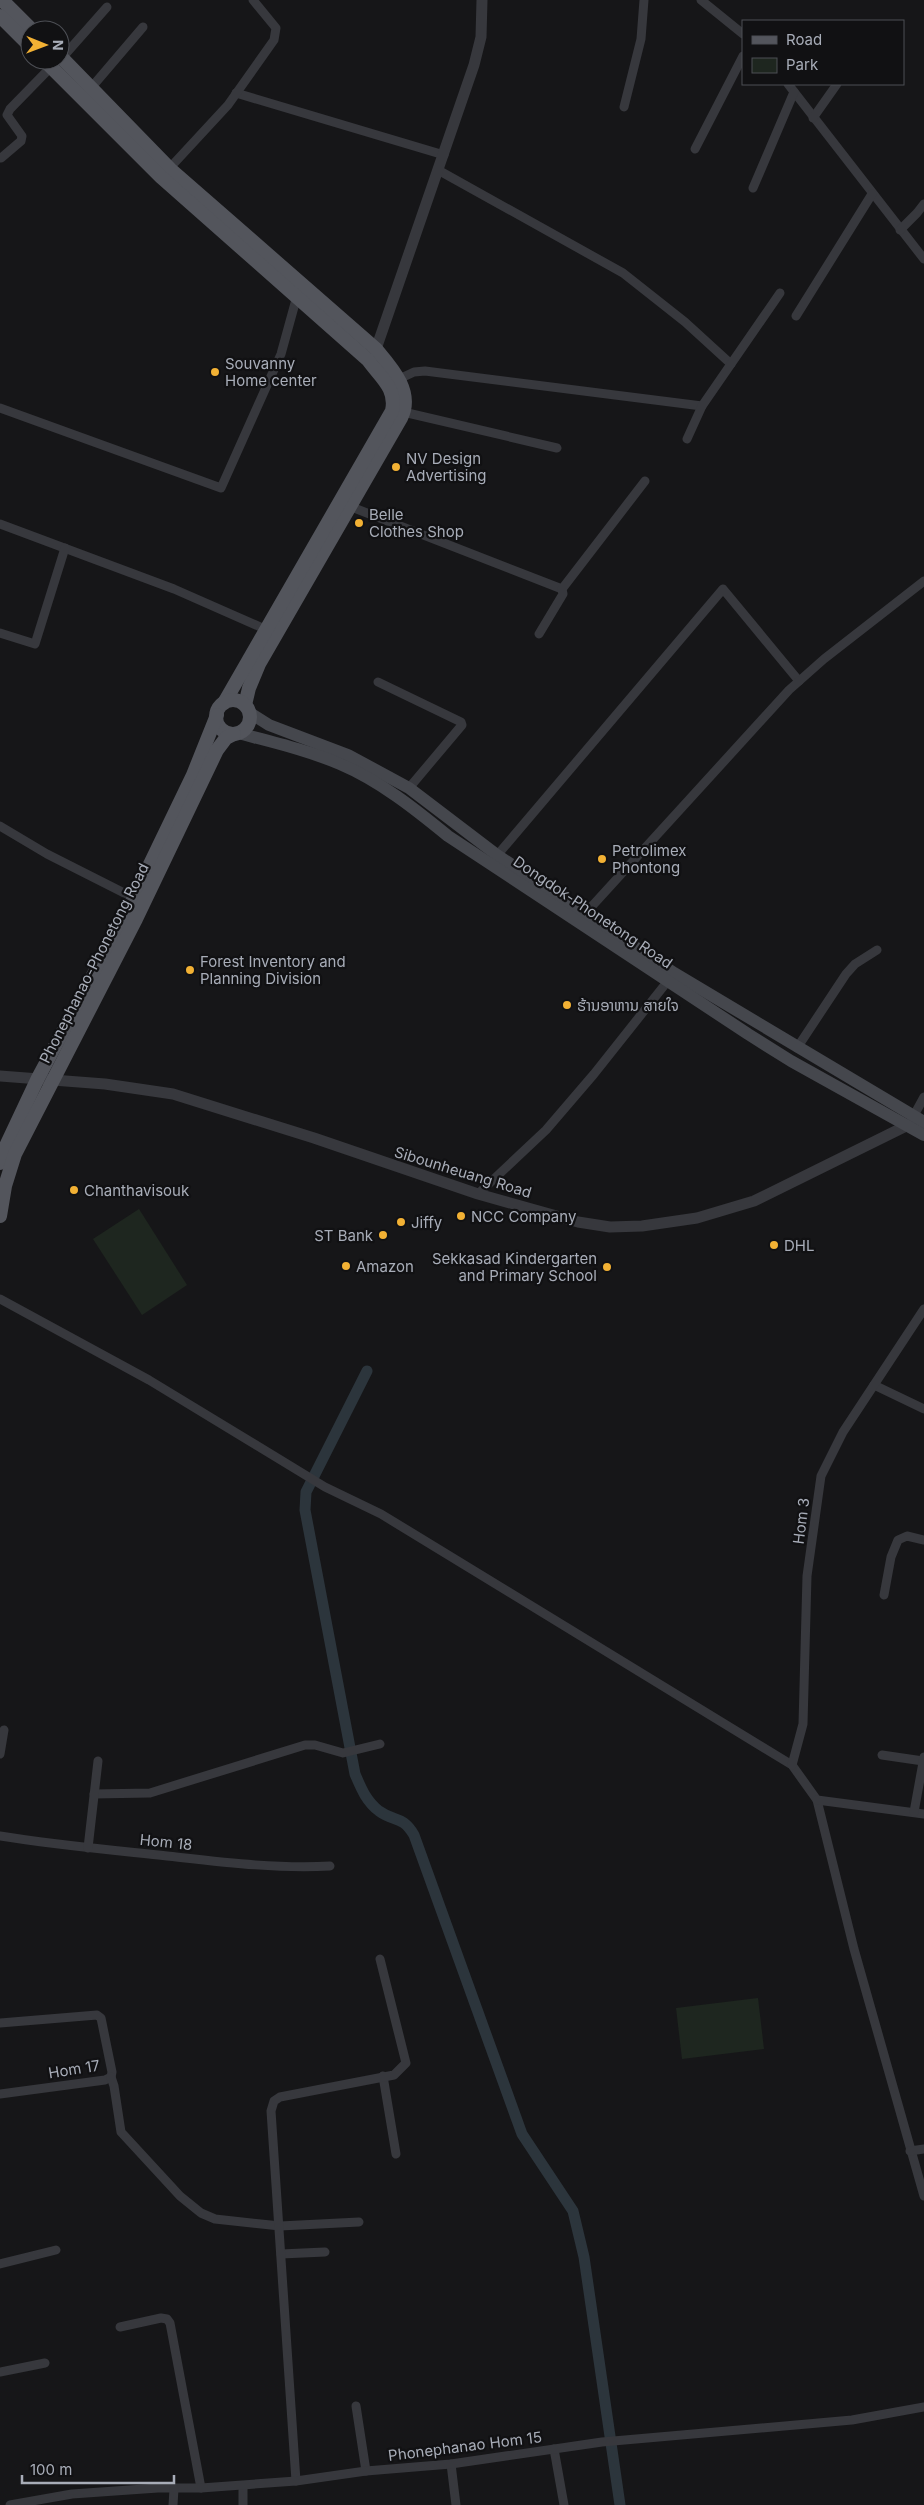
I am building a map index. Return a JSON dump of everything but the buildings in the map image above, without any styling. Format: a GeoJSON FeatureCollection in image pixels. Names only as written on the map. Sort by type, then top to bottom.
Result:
{"type":"FeatureCollection","features":[{"type":"Feature","properties":{"kind":"main road"},"geometry":{"type":"LineString","coordinates":[[2,0],[22,20]]}},
{"type":"Feature","properties":{"kind":"main road"},"geometry":{"type":"LineString","coordinates":[[0,16],[20,36]]}},
{"type":"Feature","properties":{"kind":"main road"},"geometry":{"type":"LineString","coordinates":[[64,70],[165,172],[370,363],[388,384],[398,410],[265,629],[217,715],[220,727],[228,733],[236,733],[248,726],[249,688],[259,664],[349,506],[398,410],[404,391],[399,379],[376,349],[165,172],[91,88],[67,70]]}},
{"type":"Feature","properties":{"kind":"main road"},"geometry":{"type":"LineString","coordinates":[[224,703],[233,700],[300,744]]}},
{"type":"Feature","properties":{"kind":"main road","name":"Phonephanao-Phonetong Road"},"geometry":{"type":"LineString","coordinates":[[0,1163],[5,1148],[38,1078],[131,917],[134,898],[197,766],[217,715]]}},
{"type":"Feature","properties":{"kind":"main road","name":"Dongdok-Phonetong Road"},"geometry":{"type":"LineString","coordinates":[[236,733],[300,744],[348,755],[409,788],[494,859],[582,917],[915,1122],[924,1135]]}},
{"type":"Feature","properties":{"kind":"main road","name":"Phonephanao-Phonetong Road"},"geometry":{"type":"LineString","coordinates":[[0,1216],[5,1186],[15,1154],[54,1079],[131,917],[217,750],[226,738],[236,733]]}},
{"type":"Feature","properties":{"kind":"main road","name":"Dongdok-Phonetong Road"},"geometry":{"type":"LineString","coordinates":[[300,744],[360,774],[412,806],[448,836],[494,859]]}},
{"type":"Feature","properties":{"kind":"main road","name":"Dongdok-Phonetong Road"},"geometry":{"type":"LineString","coordinates":[[582,917],[668,982],[791,1061],[915,1122]]}},
{"type":"Feature","properties":{"kind":"street"},"geometry":{"type":"LineString","coordinates":[[165,172],[228,105],[276,34],[276,28],[253,0]]}},
{"type":"Feature","properties":{"kind":"street"},"geometry":{"type":"LineString","coordinates":[[370,363],[444,155],[478,51],[483,21],[482,0]]}},
{"type":"Feature","properties":{"kind":"street"},"geometry":{"type":"LineString","coordinates":[[624,107],[639,48],[644,0]]}},
{"type":"Feature","properties":{"kind":"street"},"geometry":{"type":"LineString","coordinates":[[701,0],[742,33]]}},
{"type":"Feature","properties":{"kind":"street"},"geometry":{"type":"LineString","coordinates":[[70,44],[107,7]]}},
{"type":"Feature","properties":{"kind":"street"},"geometry":{"type":"LineString","coordinates":[[91,88],[143,27]]}},
{"type":"Feature","properties":{"kind":"street"},"geometry":{"type":"LineString","coordinates":[[695,149],[742,58]]}},
{"type":"Feature","properties":{"kind":"street"},"geometry":{"type":"LineString","coordinates":[[1,158],[20,141],[22,136],[7,115],[10,109],[45,70]]}},
{"type":"Feature","properties":{"kind":"street"},"geometry":{"type":"LineString","coordinates":[[789,85],[924,259]]}},
{"type":"Feature","properties":{"kind":"street"},"geometry":{"type":"LineString","coordinates":[[813,118],[836,85]]}},
{"type":"Feature","properties":{"kind":"street"},"geometry":{"type":"LineString","coordinates":[[753,188],[794,92]]}},
{"type":"Feature","properties":{"kind":"street"},"geometry":{"type":"LineString","coordinates":[[236,93],[444,155]]}},
{"type":"Feature","properties":{"kind":"street"},"geometry":{"type":"LineString","coordinates":[[438,170],[623,273],[685,322],[731,364]]}},
{"type":"Feature","properties":{"kind":"street"},"geometry":{"type":"LineString","coordinates":[[796,316],[872,194]]}},
{"type":"Feature","properties":{"kind":"street"},"geometry":{"type":"LineString","coordinates":[[900,230],[918,213],[924,204]]}},
{"type":"Feature","properties":{"kind":"street"},"geometry":{"type":"LineString","coordinates":[[687,439],[702,406],[780,293]]}},
{"type":"Feature","properties":{"kind":"street"},"geometry":{"type":"LineString","coordinates":[[0,408],[221,488],[281,354],[297,296]]}},
{"type":"Feature","properties":{"kind":"street"},"geometry":{"type":"LineString","coordinates":[[399,379],[414,372],[425,371],[702,406]]}},
{"type":"Feature","properties":{"kind":"street"},"geometry":{"type":"LineString","coordinates":[[398,410],[557,448]]}},
{"type":"Feature","properties":{"kind":"street"},"geometry":{"type":"LineString","coordinates":[[539,634],[563,594],[562,589],[645,481]]}},
{"type":"Feature","properties":{"kind":"street"},"geometry":{"type":"LineString","coordinates":[[349,506],[562,589]]}},
{"type":"Feature","properties":{"kind":"street"},"geometry":{"type":"LineString","coordinates":[[0,524],[174,589],[265,629]]}},
{"type":"Feature","properties":{"kind":"street"},"geometry":{"type":"LineString","coordinates":[[0,633],[35,644],[65,548]]}},
{"type":"Feature","properties":{"kind":"street"},"geometry":{"type":"LineString","coordinates":[[582,917],[716,768],[799,681],[924,581]]}},
{"type":"Feature","properties":{"kind":"street"},"geometry":{"type":"LineString","coordinates":[[494,859],[723,589],[799,681]]}},
{"type":"Feature","properties":{"kind":"street"},"geometry":{"type":"LineString","coordinates":[[378,682],[462,724],[409,788]]}},
{"type":"Feature","properties":{"kind":"street"},"geometry":{"type":"LineString","coordinates":[[0,826],[47,854],[134,898]]}},
{"type":"Feature","properties":{"kind":"street"},"geometry":{"type":"LineString","coordinates":[[797,1048],[846,974],[855,964],[877,950]]}},
{"type":"Feature","properties":{"kind":"street"},"geometry":{"type":"LineString","coordinates":[[478,1194],[546,1130],[668,982]]}},
{"type":"Feature","properties":{"kind":"street","name":"Sibounheuang Road"},"geometry":{"type":"LineString","coordinates":[[0,1076],[54,1079],[172,1094],[314,1138],[478,1194],[578,1222],[610,1227],[642,1226],[697,1218],[754,1201],[915,1122]]}},
{"type":"Feature","properties":{"kind":"street"},"geometry":{"type":"LineString","coordinates":[[915,1122],[924,1097]]}},
{"type":"Feature","properties":{"kind":"street"},"geometry":{"type":"LineString","coordinates":[[0,1299],[150,1380],[325,1487],[381,1514],[792,1765],[818,1800],[854,1950],[924,2196]]}},
{"type":"Feature","properties":{"kind":"street","name":"Hom 3"},"geometry":{"type":"LineString","coordinates":[[792,1765],[803,1724],[807,1576],[821,1476],[843,1432],[924,1309]]}},
{"type":"Feature","properties":{"kind":"street"},"geometry":{"type":"LineString","coordinates":[[874,1385],[924,1409]]}},
{"type":"Feature","properties":{"kind":"street"},"geometry":{"type":"LineString","coordinates":[[884,1595],[891,1557],[898,1540],[907,1536],[924,1540]]}},
{"type":"Feature","properties":{"kind":"street"},"geometry":{"type":"LineString","coordinates":[[0,1754],[4,1730]]}},
{"type":"Feature","properties":{"kind":"street"},"geometry":{"type":"LineString","coordinates":[[94,1794],[150,1793],[305,1745],[315,1745],[343,1754],[380,1744]]}},
{"type":"Feature","properties":{"kind":"street"},"geometry":{"type":"LineString","coordinates":[[882,1755],[923,1759],[914,1812]]}},
{"type":"Feature","properties":{"kind":"street"},"geometry":{"type":"LineString","coordinates":[[88,1848],[98,1761]]}},
{"type":"Feature","properties":{"kind":"street"},"geometry":{"type":"LineString","coordinates":[[818,1800],[924,1814]]}},
{"type":"Feature","properties":{"kind":"street","name":"Hom 18"},"geometry":{"type":"LineString","coordinates":[[0,1836],[88,1848],[297,1867],[330,1866]]}},
{"type":"Feature","properties":{"kind":"street"},"geometry":{"type":"LineString","coordinates":[[296,2481],[272,2110],[274,2101],[288,2094],[394,2075],[406,2064],[380,1959]]}},
{"type":"Feature","properties":{"kind":"street","name":"Hom 17"},"geometry":{"type":"LineString","coordinates":[[0,2023],[97,2014],[101,2018],[112,2072],[110,2077],[104,2080],[0,2094]]}},
{"type":"Feature","properties":{"kind":"street"},"geometry":{"type":"LineString","coordinates":[[383,2076],[396,2154]]}},
{"type":"Feature","properties":{"kind":"street"},"geometry":{"type":"LineString","coordinates":[[110,2077],[114,2086],[121,2132],[180,2196],[200,2213],[215,2219],[280,2226],[359,2222]]}},
{"type":"Feature","properties":{"kind":"street"},"geometry":{"type":"LineString","coordinates":[[910,2150],[924,2149]]}},
{"type":"Feature","properties":{"kind":"street"},"geometry":{"type":"LineString","coordinates":[[0,2264],[56,2250]]}},
{"type":"Feature","properties":{"kind":"street"},"geometry":{"type":"LineString","coordinates":[[281,2254],[325,2252]]}},
{"type":"Feature","properties":{"kind":"street"},"geometry":{"type":"LineString","coordinates":[[120,2327],[161,2318],[167,2319],[170,2323],[202,2488]]}},
{"type":"Feature","properties":{"kind":"street"},"geometry":{"type":"LineString","coordinates":[[0,2372],[45,2363]]}},
{"type":"Feature","properties":{"kind":"street"},"geometry":{"type":"LineString","coordinates":[[356,2406],[366,2471]]}},
{"type":"Feature","properties":{"kind":"street","name":"Phonephanao Hom 15"},"geometry":{"type":"LineString","coordinates":[[10,2505],[174,2488],[243,2486],[296,2481],[366,2471],[451,2464],[602,2442],[852,2420],[924,2407]]}},
{"type":"Feature","properties":{"kind":"street"},"geometry":{"type":"LineString","coordinates":[[554,2448],[564,2505]]}},
{"type":"Feature","properties":{"kind":"street"},"geometry":{"type":"LineString","coordinates":[[451,2464],[456,2505]]}},
{"type":"Feature","properties":{"kind":"street"},"geometry":{"type":"LineString","coordinates":[[243,2486],[243,2505]]}},
{"type":"Feature","properties":{"kind":"street"},"geometry":{"type":"LineString","coordinates":[[173,2505],[174,2488]]}},
{"type":"Feature","properties":{"kind":"green space"},"geometry":{"type":"Polygon","coordinates":[[[139,1209],[187,1285],[142,1315],[93,1239],[139,1209]]]}},
{"type":"Feature","properties":{"kind":"green space"},"geometry":{"type":"Polygon","coordinates":[[[758,1998],[764,2049],[682,2059],[676,2008],[758,1998]]]}},
{"type":"Feature","properties":{"kind":"waterway"},"geometry":{"type":"LineString","coordinates":[[367,1371],[306,1492],[305,1510],[355,1774],[364,1794],[374,1807],[406,1824],[414,1835],[522,2134],[573,2211],[584,2257],[620,2505]]}},
{"type":"Feature","properties":{"kind":"place","name":"Souvanny Home center"},"geometry":{"type":"Point","coordinates":[215,372]}},
{"type":"Feature","properties":{"kind":"place","name":"NV Design Advertising"},"geometry":{"type":"Point","coordinates":[396,467]}},
{"type":"Feature","properties":{"kind":"place","name":"Belle Clothes Shop"},"geometry":{"type":"Point","coordinates":[359,523]}},
{"type":"Feature","properties":{"kind":"place","name":"Petrolimex Phontong"},"geometry":{"type":"Point","coordinates":[602,859]}},
{"type":"Feature","properties":{"kind":"place","name":"Forest Inventory and Planning Division"},"geometry":{"type":"Point","coordinates":[190,970]}},
{"type":"Feature","properties":{"kind":"place","name":"ຮ້ານອາຫານ ສາຍໃຈ"},"geometry":{"type":"Point","coordinates":[567,1005]}},
{"type":"Feature","properties":{"kind":"place","name":"Chanthavisouk"},"geometry":{"type":"Point","coordinates":[74,1190]}},
{"type":"Feature","properties":{"kind":"place","name":"NCC Company"},"geometry":{"type":"Point","coordinates":[461,1216]}},
{"type":"Feature","properties":{"kind":"place","name":"Jiffy"},"geometry":{"type":"Point","coordinates":[401,1222]}},
{"type":"Feature","properties":{"kind":"place","name":"ST Bank"},"geometry":{"type":"Point","coordinates":[383,1235]}},
{"type":"Feature","properties":{"kind":"place","name":"DHL"},"geometry":{"type":"Point","coordinates":[774,1245]}},
{"type":"Feature","properties":{"kind":"place","name":"Amazon"},"geometry":{"type":"Point","coordinates":[346,1266]}},
{"type":"Feature","properties":{"kind":"place","name":"Sekkasad Kindergarten and Primary School"},"geometry":{"type":"Point","coordinates":[607,1267]}}]}
